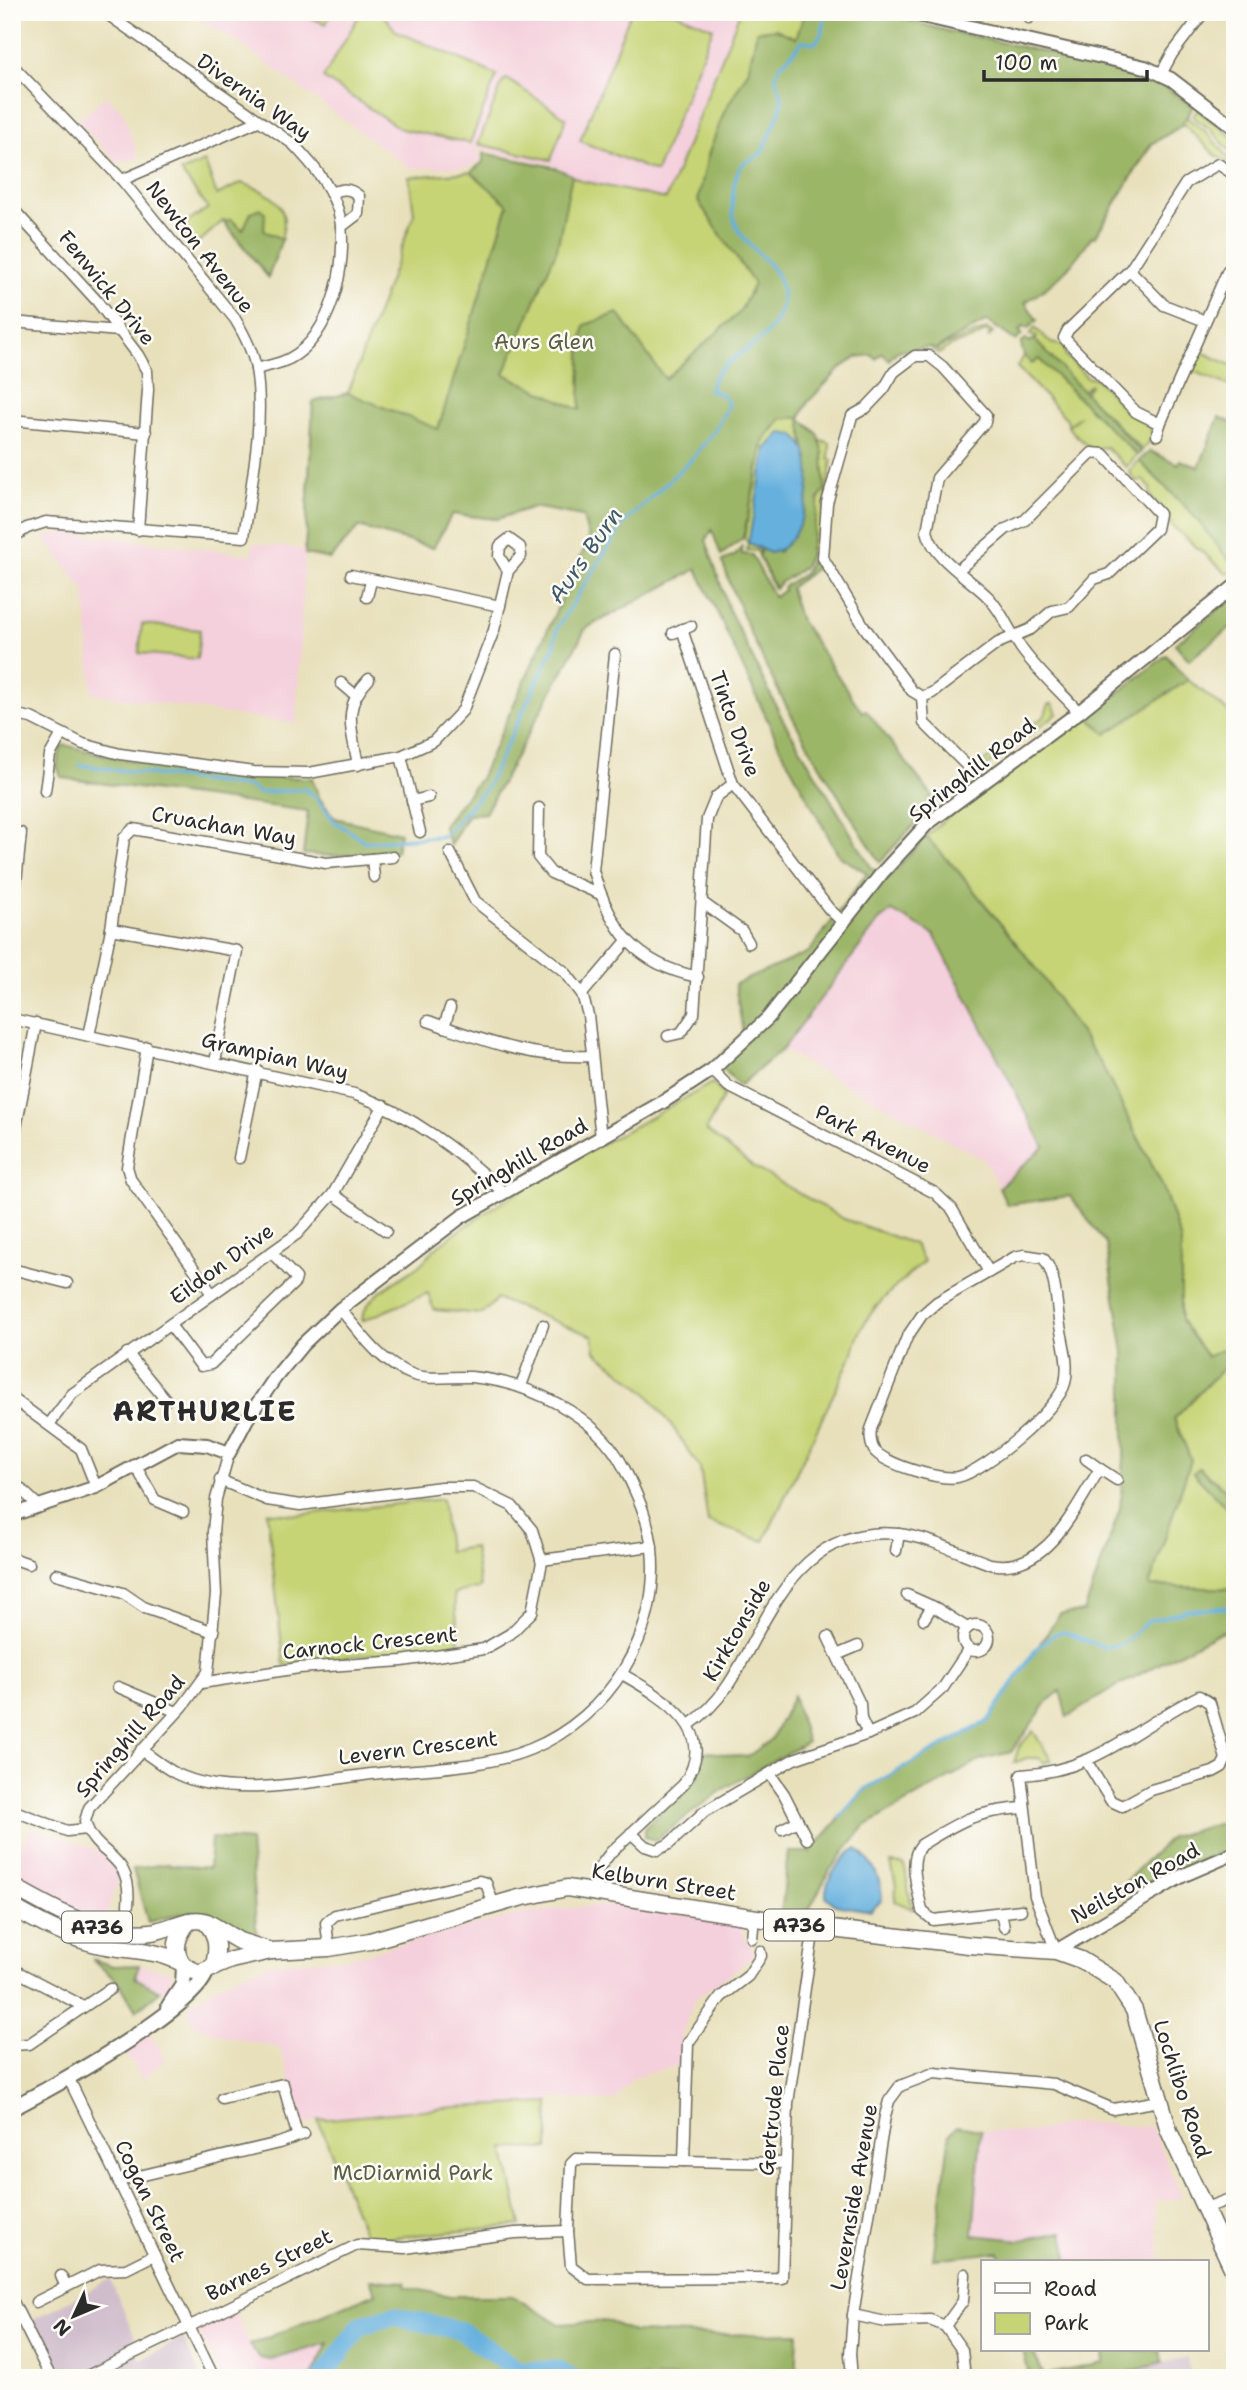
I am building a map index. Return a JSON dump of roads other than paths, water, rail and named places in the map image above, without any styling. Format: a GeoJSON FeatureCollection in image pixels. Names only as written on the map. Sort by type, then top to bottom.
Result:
{"type":"FeatureCollection","features":[{"type":"Feature","properties":{"kind":"main road","name":"A736"},"geometry":{"type":"LineString","coordinates":[[12,1886],[75,1920],[132,1934],[154,1932],[196,1921]]}},
{"type":"Feature","properties":{"kind":"main road","name":"Kelburn Street"},"geometry":{"type":"LineString","coordinates":[[209,1970],[231,1960],[271,1951],[329,1948],[431,1926],[567,1888],[814,1927],[969,1945],[1056,1951]]}},
{"type":"Feature","properties":{"kind":"main road","name":"A736"},"geometry":{"type":"LineString","coordinates":[[12,1907],[81,1940],[111,1947],[151,1950],[193,1972],[209,1970]]}},
{"type":"Feature","properties":{"kind":"main road","name":"Kelburn Street"},"geometry":{"type":"LineString","coordinates":[[196,1921],[239,1941],[271,1951]]}},
{"type":"Feature","properties":{"kind":"main road"},"geometry":{"type":"LineString","coordinates":[[12,2108],[69,2079],[165,2013],[194,1993],[209,1970],[217,1945],[212,1929],[196,1921],[177,1939],[183,1984],[165,2013]]}},
{"type":"Feature","properties":{"kind":"main road","name":"Lochlibo Road"},"geometry":{"type":"LineString","coordinates":[[1056,1951],[1081,1960],[1121,1988],[1140,2026],[1169,2131],[1202,2209],[1235,2273]]}},
{"type":"Feature","properties":{"kind":"street","name":"Divernia Way"},"geometry":{"type":"LineString","coordinates":[[104,12],[293,144],[315,167],[330,193],[341,227],[342,254],[332,297],[318,331],[298,354],[286,361],[256,369]]}},
{"type":"Feature","properties":{"kind":"street"},"geometry":{"type":"LineString","coordinates":[[905,12],[941,23],[1022,37],[1161,74],[1235,128]]}},
{"type":"Feature","properties":{"kind":"street"},"geometry":{"type":"LineString","coordinates":[[1161,74],[1172,54],[1204,12]]}},
{"type":"Feature","properties":{"kind":"street","name":"Newton Avenue"},"geometry":{"type":"LineString","coordinates":[[12,65],[122,180],[235,319],[248,342],[256,369],[257,441],[244,537],[138,530]]}},
{"type":"Feature","properties":{"kind":"street"},"geometry":{"type":"LineString","coordinates":[[122,180],[258,121]]}},
{"type":"Feature","properties":{"kind":"street"},"geometry":{"type":"LineString","coordinates":[[1160,424],[1136,412],[1064,338],[1068,330],[1130,270],[1186,183],[1218,164],[1235,175]]}},
{"type":"Feature","properties":{"kind":"street"},"geometry":{"type":"LineString","coordinates":[[330,193],[344,189],[359,196],[358,214],[341,227]]}},
{"type":"Feature","properties":{"kind":"street","name":"Fenwick Drive"},"geometry":{"type":"LineString","coordinates":[[12,208],[97,300],[147,371],[146,433],[138,530]]}},
{"type":"Feature","properties":{"kind":"street"},"geometry":{"type":"LineString","coordinates":[[1157,435],[1228,270],[1235,267]]}},
{"type":"Feature","properties":{"kind":"street"},"geometry":{"type":"LineString","coordinates":[[1130,270],[1164,305],[1205,321]]}},
{"type":"Feature","properties":{"kind":"street"},"geometry":{"type":"LineString","coordinates":[[12,322],[119,331]]}},
{"type":"Feature","properties":{"kind":"street"},"geometry":{"type":"LineString","coordinates":[[967,766],[925,723],[922,697],[900,676],[865,628],[823,558],[827,503],[852,416],[866,408],[884,389],[894,372],[915,356],[929,356],[943,367],[986,415],[985,422],[937,478],[929,539],[957,571],[988,597],[1008,622],[1014,636],[1079,712]]}},
{"type":"Feature","properties":{"kind":"street"},"geometry":{"type":"LineString","coordinates":[[12,419],[146,433]]}},
{"type":"Feature","properties":{"kind":"street"},"geometry":{"type":"LineString","coordinates":[[922,697],[962,673],[998,643],[1031,629],[1052,611],[1069,607],[1094,579],[1109,574],[1156,529],[1159,514],[1103,454],[1092,453],[1025,520],[1006,529],[957,571]]}},
{"type":"Feature","properties":{"kind":"street"},"geometry":{"type":"LineString","coordinates":[[12,538],[27,528],[46,522],[138,530]]}},
{"type":"Feature","properties":{"kind":"street"},"geometry":{"type":"LineString","coordinates":[[12,714],[31,718],[83,744],[120,754],[254,772],[309,773],[401,756],[434,741],[463,710],[494,630],[508,571]]}},
{"type":"Feature","properties":{"kind":"street"},"geometry":{"type":"LineString","coordinates":[[351,575],[500,606]]}},
{"type":"Feature","properties":{"kind":"street"},"geometry":{"type":"LineString","coordinates":[[367,597],[371,581]]}},
{"type":"Feature","properties":{"kind":"street","name":"Springhill Road"},"geometry":{"type":"LineString","coordinates":[[128,1905],[128,1881],[118,1860],[96,1842],[86,1829],[85,1821],[89,1808],[177,1712],[208,1672],[214,1632],[213,1532],[220,1480],[229,1453],[247,1419],[303,1344],[340,1309],[461,1217],[601,1138],[712,1070],[768,1018],[891,864],[941,812],[1079,712],[1235,586]]}},
{"type":"Feature","properties":{"kind":"street","name":"Tinto Drive"},"geometry":{"type":"LineString","coordinates":[[682,629],[733,784],[829,909],[844,923]]}},
{"type":"Feature","properties":{"kind":"street"},"geometry":{"type":"LineString","coordinates":[[615,654],[610,675],[593,871],[600,894],[626,942],[642,956],[673,972],[698,977]]}},
{"type":"Feature","properties":{"kind":"street"},"geometry":{"type":"LineString","coordinates":[[358,765],[350,719],[354,694],[369,679]]}},
{"type":"Feature","properties":{"kind":"street"},"geometry":{"type":"LineString","coordinates":[[341,682],[354,694]]}},
{"type":"Feature","properties":{"kind":"street"},"geometry":{"type":"LineString","coordinates":[[45,791],[50,755],[62,734]]}},
{"type":"Feature","properties":{"kind":"street"},"geometry":{"type":"LineString","coordinates":[[401,756],[420,832]]}},
{"type":"Feature","properties":{"kind":"street"},"geometry":{"type":"LineString","coordinates":[[668,1036],[681,1034],[694,1014],[707,819],[716,797],[733,784]]}},
{"type":"Feature","properties":{"kind":"street"},"geometry":{"type":"LineString","coordinates":[[412,801],[429,797]]}},
{"type":"Feature","properties":{"kind":"street"},"geometry":{"type":"LineString","coordinates":[[539,808],[538,857],[544,866],[551,873],[600,894]]}},
{"type":"Feature","properties":{"kind":"street","name":"Cruachan Way"},"geometry":{"type":"LineString","coordinates":[[111,929],[124,838],[133,829],[317,862],[393,857]]}},
{"type":"Feature","properties":{"kind":"street"},"geometry":{"type":"LineString","coordinates":[[12,921],[21,833]]}},
{"type":"Feature","properties":{"kind":"street"},"geometry":{"type":"LineString","coordinates":[[450,852],[475,901],[565,972],[582,993],[601,1138]]}},
{"type":"Feature","properties":{"kind":"street"},"geometry":{"type":"LineString","coordinates":[[372,859],[374,877]]}},
{"type":"Feature","properties":{"kind":"street"},"geometry":{"type":"LineString","coordinates":[[703,903],[742,932],[749,943]]}},
{"type":"Feature","properties":{"kind":"street"},"geometry":{"type":"LineString","coordinates":[[89,1036],[111,929],[237,951],[215,1062]]}},
{"type":"Feature","properties":{"kind":"street"},"geometry":{"type":"LineString","coordinates":[[582,993],[626,942]]}},
{"type":"Feature","properties":{"kind":"street"},"geometry":{"type":"LineString","coordinates":[[444,1027],[450,1009]]}},
{"type":"Feature","properties":{"kind":"street","name":"Grampian Way"},"geometry":{"type":"LineString","coordinates":[[12,1019],[257,1070],[352,1093],[384,1105],[428,1132],[503,1192]]}},
{"type":"Feature","properties":{"kind":"street"},"geometry":{"type":"LineString","coordinates":[[428,1021],[522,1052],[555,1058],[592,1056]]}},
{"type":"Feature","properties":{"kind":"street"},"geometry":{"type":"LineString","coordinates":[[12,1149],[36,1023]]}},
{"type":"Feature","properties":{"kind":"street"},"geometry":{"type":"LineString","coordinates":[[147,1047],[127,1167],[131,1180],[212,1294]]}},
{"type":"Feature","properties":{"kind":"street"},"geometry":{"type":"LineString","coordinates":[[239,1158],[257,1070]]}},
{"type":"Feature","properties":{"kind":"street","name":"Park Avenue"},"geometry":{"type":"LineString","coordinates":[[712,1070],[727,1086],[935,1193],[952,1209],[989,1272]]}},
{"type":"Feature","properties":{"kind":"street","name":"Eildon Drive"},"geometry":{"type":"LineString","coordinates":[[50,1423],[72,1394],[272,1253],[308,1223],[333,1194],[384,1105]]}},
{"type":"Feature","properties":{"kind":"street"},"geometry":{"type":"LineString","coordinates":[[333,1194],[386,1231]]}},
{"type":"Feature","properties":{"kind":"street"},"geometry":{"type":"LineString","coordinates":[[170,1325],[201,1366],[211,1364],[295,1282],[296,1278],[272,1253]]}},
{"type":"Feature","properties":{"kind":"street"},"geometry":{"type":"LineString","coordinates":[[1024,1255],[1043,1258],[1049,1265],[1066,1364],[1061,1392],[1053,1406],[971,1473],[943,1479],[883,1459],[871,1445],[871,1429],[913,1327],[937,1302],[989,1272],[1024,1255]]}},
{"type":"Feature","properties":{"kind":"street"},"geometry":{"type":"LineString","coordinates":[[12,1269],[66,1283]]}},
{"type":"Feature","properties":{"kind":"street","name":"Levern Crescent"},"geometry":{"type":"LineString","coordinates":[[141,1750],[177,1774],[202,1782],[256,1787],[498,1759],[560,1735],[593,1710],[622,1674],[638,1644],[648,1612],[653,1577],[652,1546],[647,1521],[622,1463],[575,1415],[521,1386],[496,1380],[413,1375],[374,1350],[340,1309]]}},
{"type":"Feature","properties":{"kind":"street"},"geometry":{"type":"LineString","coordinates":[[521,1386],[543,1325]]}},
{"type":"Feature","properties":{"kind":"street"},"geometry":{"type":"LineString","coordinates":[[127,1353],[166,1400]]}},
{"type":"Feature","properties":{"kind":"street"},"geometry":{"type":"LineString","coordinates":[[12,1398],[50,1423],[81,1449],[96,1487]]}},
{"type":"Feature","properties":{"kind":"street"},"geometry":{"type":"LineString","coordinates":[[12,1515],[96,1487],[178,1443],[207,1445],[229,1453]]}},
{"type":"Feature","properties":{"kind":"street"},"geometry":{"type":"LineString","coordinates":[[1086,1459],[1117,1480]]}},
{"type":"Feature","properties":{"kind":"street"},"geometry":{"type":"LineString","coordinates":[[135,1465],[155,1500],[183,1511]]}},
{"type":"Feature","properties":{"kind":"street","name":"Kirktonside"},"geometry":{"type":"LineString","coordinates":[[689,1725],[714,1706],[732,1681],[787,1581],[803,1566],[842,1541],[869,1534],[899,1534],[990,1564],[1015,1564],[1040,1553],[1052,1541],[1100,1469]]}},
{"type":"Feature","properties":{"kind":"street","name":"Carnock Crescent"},"geometry":{"type":"LineString","coordinates":[[201,1683],[299,1668],[402,1661],[484,1649],[510,1634],[532,1612],[541,1560],[532,1530],[512,1506],[473,1487],[441,1487],[300,1506],[267,1500],[220,1480]]}},
{"type":"Feature","properties":{"kind":"street"},"geometry":{"type":"LineString","coordinates":[[12,1482],[40,1507]]}},
{"type":"Feature","properties":{"kind":"street"},"geometry":{"type":"LineString","coordinates":[[896,1551],[899,1534]]}},
{"type":"Feature","properties":{"kind":"street"},"geometry":{"type":"LineString","coordinates":[[541,1560],[652,1546]]}},
{"type":"Feature","properties":{"kind":"street"},"geometry":{"type":"LineString","coordinates":[[12,1558],[29,1564]]}},
{"type":"Feature","properties":{"kind":"street"},"geometry":{"type":"LineString","coordinates":[[56,1574],[123,1592],[145,1608],[214,1632]]}},
{"type":"Feature","properties":{"kind":"street"},"geometry":{"type":"LineString","coordinates":[[907,1595],[932,1606],[967,1628],[979,1625],[987,1630],[989,1638],[982,1649],[969,1649]]}},
{"type":"Feature","properties":{"kind":"street"},"geometry":{"type":"LineString","coordinates":[[924,1619],[932,1606]]}},
{"type":"Feature","properties":{"kind":"street"},"geometry":{"type":"LineString","coordinates":[[967,1628],[963,1639],[969,1649]]}},
{"type":"Feature","properties":{"kind":"street"},"geometry":{"type":"LineString","coordinates":[[828,1637],[839,1654],[843,1672],[860,1704],[861,1719],[869,1734]]}},
{"type":"Feature","properties":{"kind":"street"},"geometry":{"type":"LineString","coordinates":[[839,1654],[858,1646]]}},
{"type":"Feature","properties":{"kind":"street"},"geometry":{"type":"LineString","coordinates":[[631,1833],[645,1846],[657,1850],[669,1844],[704,1812],[804,1755],[869,1734],[915,1713],[930,1702],[969,1649]]}},
{"type":"Feature","properties":{"kind":"street"},"geometry":{"type":"LineString","coordinates":[[593,1891],[599,1868],[690,1775],[694,1748],[689,1725],[669,1701],[622,1674]]}},
{"type":"Feature","properties":{"kind":"street"},"geometry":{"type":"LineString","coordinates":[[118,1687],[177,1712]]}},
{"type":"Feature","properties":{"kind":"street"},"geometry":{"type":"LineString","coordinates":[[1056,1951],[1035,1896],[1021,1775],[1058,1771],[1087,1762],[1199,1696],[1210,1703],[1226,1759],[1222,1767],[1213,1772],[1151,1790],[1122,1806],[1111,1801],[1087,1762]]}},
{"type":"Feature","properties":{"kind":"street"},"geometry":{"type":"LineString","coordinates":[[770,1774],[807,1839]]}},
{"type":"Feature","properties":{"kind":"street"},"geometry":{"type":"LineString","coordinates":[[1021,1910],[933,1920],[926,1917],[922,1911],[914,1856],[921,1845],[970,1816],[982,1811],[1023,1808]]}},
{"type":"Feature","properties":{"kind":"street"},"geometry":{"type":"LineString","coordinates":[[12,1810],[67,1831],[86,1829]]}},
{"type":"Feature","properties":{"kind":"street"},"geometry":{"type":"LineString","coordinates":[[782,1829],[798,1821]]}},
{"type":"Feature","properties":{"kind":"street","name":"Neilston Road"},"geometry":{"type":"LineString","coordinates":[[1056,1951],[1182,1875],[1235,1853]]}},
{"type":"Feature","properties":{"kind":"street"},"geometry":{"type":"LineString","coordinates":[[329,1948],[326,1923],[335,1915],[479,1881],[486,1883],[495,1906]]}},
{"type":"Feature","properties":{"kind":"street"},"geometry":{"type":"LineString","coordinates":[[1002,1913],[1004,1927]]}},
{"type":"Feature","properties":{"kind":"street"},"geometry":{"type":"LineString","coordinates":[[752,1938],[754,1917]]}},
{"type":"Feature","properties":{"kind":"street","name":"Gertrude Place"},"geometry":{"type":"LineString","coordinates":[[568,2231],[571,2266],[588,2279],[782,2278],[788,2103],[814,1927]]}},
{"type":"Feature","properties":{"kind":"street"},"geometry":{"type":"LineString","coordinates":[[684,2161],[688,2043],[721,1997],[748,1976],[761,1956],[760,1951]]}},
{"type":"Feature","properties":{"kind":"street"},"geometry":{"type":"LineString","coordinates":[[12,1969],[83,2006]]}},
{"type":"Feature","properties":{"kind":"street"},"geometry":{"type":"LineString","coordinates":[[12,2045],[29,2044],[110,1989]]}},
{"type":"Feature","properties":{"kind":"street","name":"Levernside Avenue"},"geometry":{"type":"LineString","coordinates":[[852,2378],[850,2354],[853,2315],[885,2116],[889,2101],[900,2086],[934,2073],[1054,2084],[1113,2109],[1160,2101]]}},
{"type":"Feature","properties":{"kind":"street","name":"Cogan Street"},"geometry":{"type":"LineString","coordinates":[[69,2079],[214,2378]]}},
{"type":"Feature","properties":{"kind":"street"},"geometry":{"type":"LineString","coordinates":[[118,2181],[279,2143],[300,2134],[283,2084],[222,2098]]}},
{"type":"Feature","properties":{"kind":"street"},"geometry":{"type":"LineString","coordinates":[[568,2231],[571,2164],[576,2160],[785,2163]]}},
{"type":"Feature","properties":{"kind":"street"},"geometry":{"type":"LineString","coordinates":[[1202,2209],[1235,2197]]}},
{"type":"Feature","properties":{"kind":"street","name":"Barnes Street"},"geometry":{"type":"LineString","coordinates":[[83,2378],[357,2245],[405,2248],[515,2233],[568,2231]]}},
{"type":"Feature","properties":{"kind":"street"},"geometry":{"type":"LineString","coordinates":[[36,2302],[100,2270],[126,2269],[154,2255]]}},
{"type":"Feature","properties":{"kind":"street"},"geometry":{"type":"LineString","coordinates":[[945,2326],[963,2301],[965,2274]]}},
{"type":"Feature","properties":{"kind":"street"},"geometry":{"type":"LineString","coordinates":[[61,2276],[66,2287]]}},
{"type":"Feature","properties":{"kind":"street"},"geometry":{"type":"LineString","coordinates":[[12,2300],[51,2378]]}},
{"type":"Feature","properties":{"kind":"street"},"geometry":{"type":"LineString","coordinates":[[853,2315],[886,2322],[930,2320],[945,2326],[958,2340],[965,2378]]}},
{"type":"Feature","properties":{"kind":"water"},"geometry":{"type":"Polygon","coordinates":[[[781,433],[795,435],[805,449],[808,461],[808,493],[805,509],[792,538],[782,548],[770,553],[748,543],[766,449],[781,433]]]}},
{"type":"Feature","properties":{"kind":"water"},"geometry":{"type":"Polygon","coordinates":[[[856,1849],[872,1865],[880,1884],[882,1900],[871,1911],[835,1905],[826,1896],[828,1883],[835,1869],[856,1849]]]}},
{"type":"Feature","properties":{"kind":"waterway","name":"Aurs Burn"},"geometry":{"type":"LineString","coordinates":[[80,765],[250,787],[259,793],[304,789],[315,797],[335,822],[366,842],[444,836],[486,788],[554,647],[557,628],[624,523],[693,458],[715,430],[729,405],[723,395],[710,390],[714,378],[722,368],[757,342],[777,319],[782,303],[782,289],[772,268],[740,233],[733,209],[734,185],[741,166],[762,152],[777,119],[782,100],[776,77],[778,69],[802,41],[815,43],[822,33],[827,12]]}},
{"type":"Feature","properties":{"kind":"waterway"},"geometry":{"type":"LineString","coordinates":[[840,1817],[865,1789],[988,1721],[1036,1649],[1054,1634],[1064,1632],[1104,1647],[1123,1644],[1148,1621],[1188,1610],[1235,1607]]}},
{"type":"Feature","properties":{"kind":"waterway"},"geometry":{"type":"LineString","coordinates":[[322,2378],[361,2325],[394,2316],[461,2331],[519,2371],[558,2370],[572,2378]]}},
{"type":"Feature","properties":{"kind":"district","name":"ARTHURLIE"},"geometry":{"type":"Point","coordinates":[205,1411]}},
{"type":"Feature","properties":{"kind":"park label","name":"Aurs Glen"},"geometry":{"type":"Point","coordinates":[544,342]}},
{"type":"Feature","properties":{"kind":"park label","name":"McDiarmid Park"},"geometry":{"type":"Point","coordinates":[413,2173]}}]}
